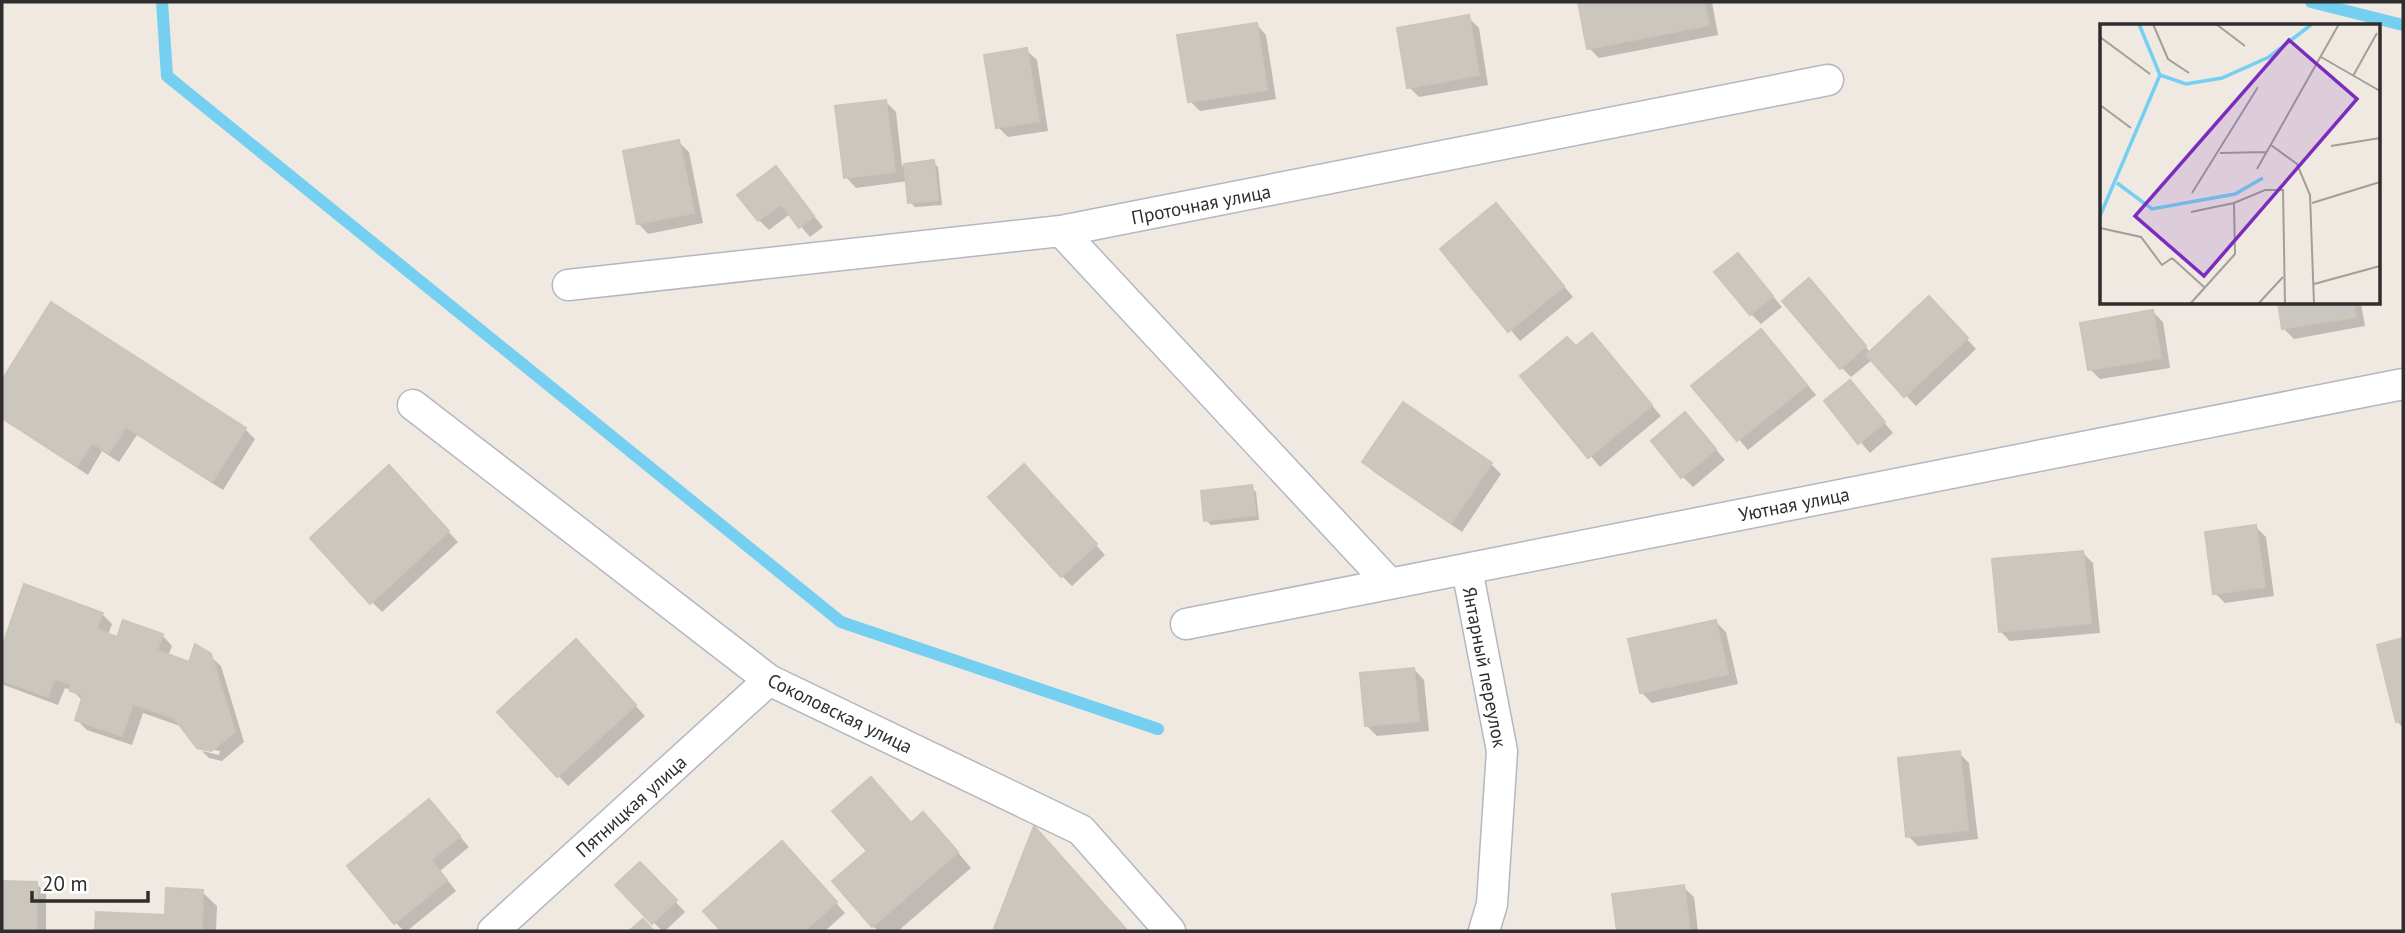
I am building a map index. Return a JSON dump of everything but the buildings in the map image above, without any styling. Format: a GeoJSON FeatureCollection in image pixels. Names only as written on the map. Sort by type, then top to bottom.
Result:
{"type":"FeatureCollection","features":[{"type":"Feature","properties":{"kind":"street","name":"Проточная улица"},"geometry":{"type":"LineString","coordinates":[[568,285],[1061,231],[1828,80]]}},
{"type":"Feature","properties":{"kind":"street"},"geometry":{"type":"LineString","coordinates":[[1061,231],[1390,584]]}},
{"type":"Feature","properties":{"kind":"street","name":"Уютная улица"},"geometry":{"type":"LineString","coordinates":[[1186,624],[2403,384]]}},
{"type":"Feature","properties":{"kind":"street","name":"Соколовская улица"},"geometry":{"type":"LineString","coordinates":[[413,405],[769,680],[1081,830],[1170,931]]}},
{"type":"Feature","properties":{"kind":"street","name":"Янтарный переулок"},"geometry":{"type":"LineString","coordinates":[[1467,569],[1502,751],[1492,904],[1484,931]]}},
{"type":"Feature","properties":{"kind":"street","name":"Пятницкая улица"},"geometry":{"type":"LineString","coordinates":[[493,931],[769,680]]}},
{"type":"Feature","properties":{"kind":"waterway"},"geometry":{"type":"LineString","coordinates":[[162,2],[167,76],[841,622],[1158,729]]}},
{"type":"Feature","properties":{"kind":"waterway"},"geometry":{"type":"LineString","coordinates":[[2311,2],[2403,25]]}}]}
